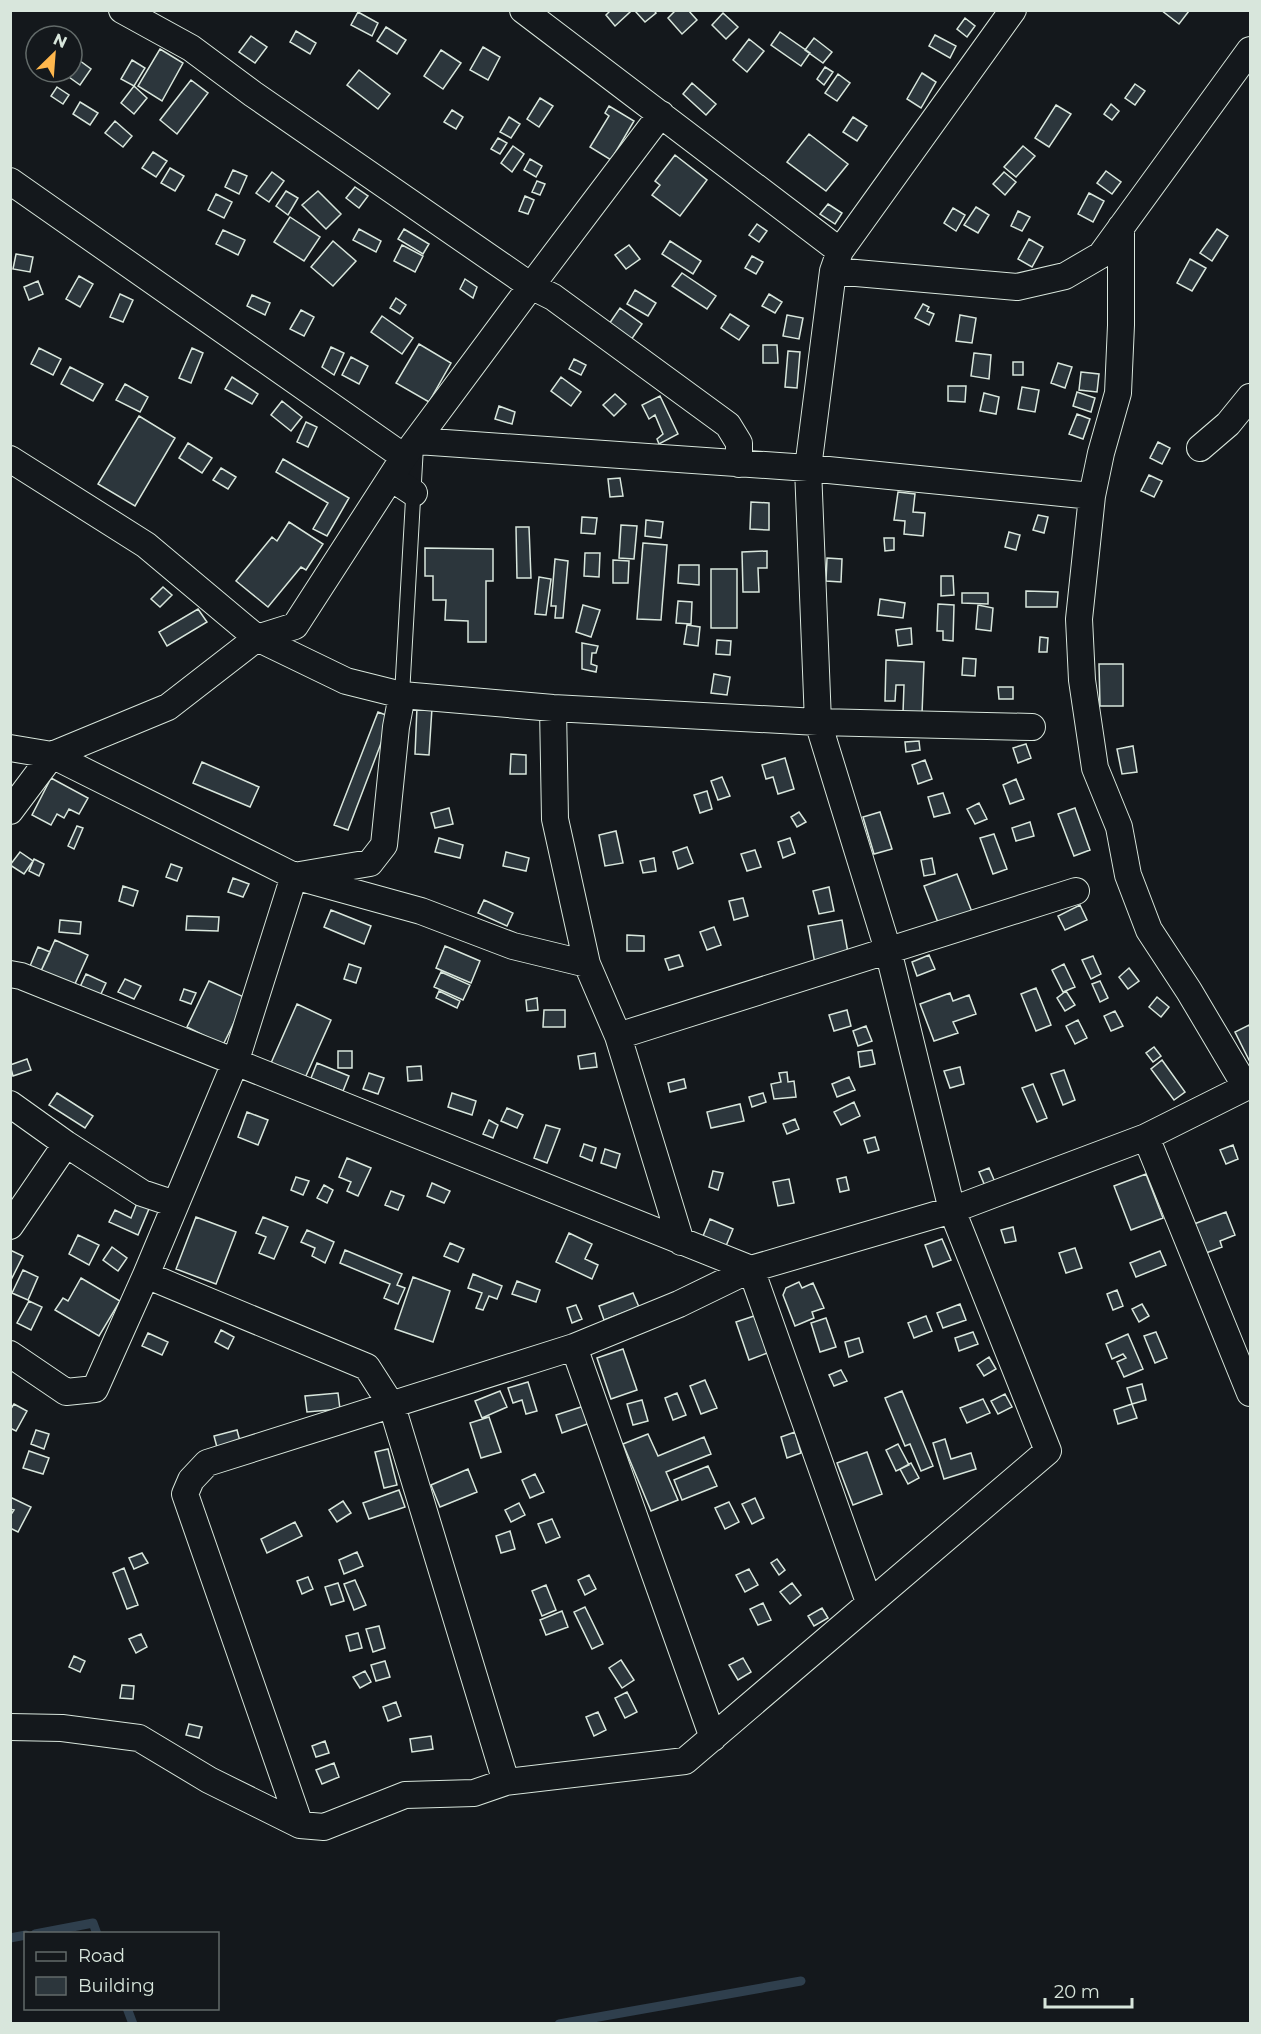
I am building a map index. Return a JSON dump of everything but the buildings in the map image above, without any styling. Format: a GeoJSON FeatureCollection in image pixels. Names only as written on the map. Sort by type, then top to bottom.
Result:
{"type":"FeatureCollection","features":[{"type":"Feature","properties":{"kind":"street"},"geometry":{"type":"LineString","coordinates":[[122,10],[191,48],[253,94],[531,285],[553,297],[728,424],[739,443],[739,464]]}},
{"type":"Feature","properties":{"kind":"street"},"geometry":{"type":"LineString","coordinates":[[523,10],[661,114],[836,261],[1017,288],[1065,276],[1101,255],[1251,50]]}},
{"type":"Feature","properties":{"kind":"street"},"geometry":{"type":"LineString","coordinates":[[10,1727],[62,1728],[139,1738],[208,1780],[300,1825],[324,1827],[405,1796],[474,1793],[506,1782],[685,1761],[1048,1451],[952,1210],[888,950],[818,722],[808,468],[836,261],[1013,10]]}},
{"type":"Feature","properties":{"kind":"street"},"geometry":{"type":"LineString","coordinates":[[10,812],[52,754],[168,707],[257,638],[295,626],[404,459],[531,285],[661,114]]}},
{"type":"Feature","properties":{"kind":"street"},"geometry":{"type":"LineString","coordinates":[[10,181],[404,459],[739,464],[808,468],[1092,496]]}},
{"type":"Feature","properties":{"kind":"street"},"geometry":{"type":"LineString","coordinates":[[300,1825],[185,1494],[191,1480],[207,1463],[574,1347],[679,1304],[751,1269],[952,1210],[1146,1137],[1248,1087],[1189,990],[1149,930],[1128,875],[1119,827],[1095,768],[1082,680],[1079,619],[1092,496],[1118,393],[1121,227]]}},
{"type":"Feature","properties":{"kind":"street"},"geometry":{"type":"LineString","coordinates":[[1200,448],[1228,424],[1251,397]]}},
{"type":"Feature","properties":{"kind":"street"},"geometry":{"type":"LineString","coordinates":[[10,459],[147,545],[257,638],[346,681],[402,695],[553,708],[818,722],[1032,727]]}},
{"type":"Feature","properties":{"kind":"street"},"geometry":{"type":"LineString","coordinates":[[404,459],[414,494]]}},
{"type":"Feature","properties":{"kind":"street"},"geometry":{"type":"LineString","coordinates":[[294,876],[370,863],[384,845],[396,727],[402,695]]}},
{"type":"Feature","properties":{"kind":"street"},"geometry":{"type":"LineString","coordinates":[[553,708],[555,819],[586,964],[618,1036],[681,1242]]}},
{"type":"Feature","properties":{"kind":"street"},"geometry":{"type":"LineString","coordinates":[[10,748],[52,754],[294,876],[421,911],[513,946],[586,964]]}},
{"type":"Feature","properties":{"kind":"street"},"geometry":{"type":"LineString","coordinates":[[10,1354],[66,1392],[95,1389],[146,1275],[235,1062],[294,876]]}},
{"type":"Feature","properties":{"kind":"street"},"geometry":{"type":"LineString","coordinates":[[618,1036],[1076,891]]}},
{"type":"Feature","properties":{"kind":"street"},"geometry":{"type":"LineString","coordinates":[[10,974],[21,976],[751,1269],[869,1602]]}},
{"type":"Feature","properties":{"kind":"street"},"geometry":{"type":"LineString","coordinates":[[10,1104],[66,1144],[142,1193],[175,1204]]}},
{"type":"Feature","properties":{"kind":"street"},"geometry":{"type":"LineString","coordinates":[[1146,1137],[1251,1393]]}},
{"type":"Feature","properties":{"kind":"street"},"geometry":{"type":"LineString","coordinates":[[10,1226],[66,1144]]}},
{"type":"Feature","properties":{"kind":"street"},"geometry":{"type":"LineString","coordinates":[[146,1275],[367,1368],[392,1406],[506,1782]]}},
{"type":"Feature","properties":{"kind":"street"},"geometry":{"type":"LineString","coordinates":[[574,1347],[713,1738]]}},
{"type":"Feature","properties":{"kind":"lane"},"geometry":{"type":"LineString","coordinates":[[402,695],[414,494],[404,459]]}},
{"type":"Feature","properties":{"kind":"waterway"},"geometry":{"type":"LineString","coordinates":[[46,1932],[93,1923],[96,1932]]}},
{"type":"Feature","properties":{"kind":"waterway"},"geometry":{"type":"LineString","coordinates":[[10,1938],[24,1935]]}},
{"type":"Feature","properties":{"kind":"waterway"},"geometry":{"type":"LineString","coordinates":[[559,2024],[801,1981]]}},
{"type":"Feature","properties":{"kind":"waterway"},"geometry":{"type":"LineString","coordinates":[[128,2010],[133,2024]]}}]}
